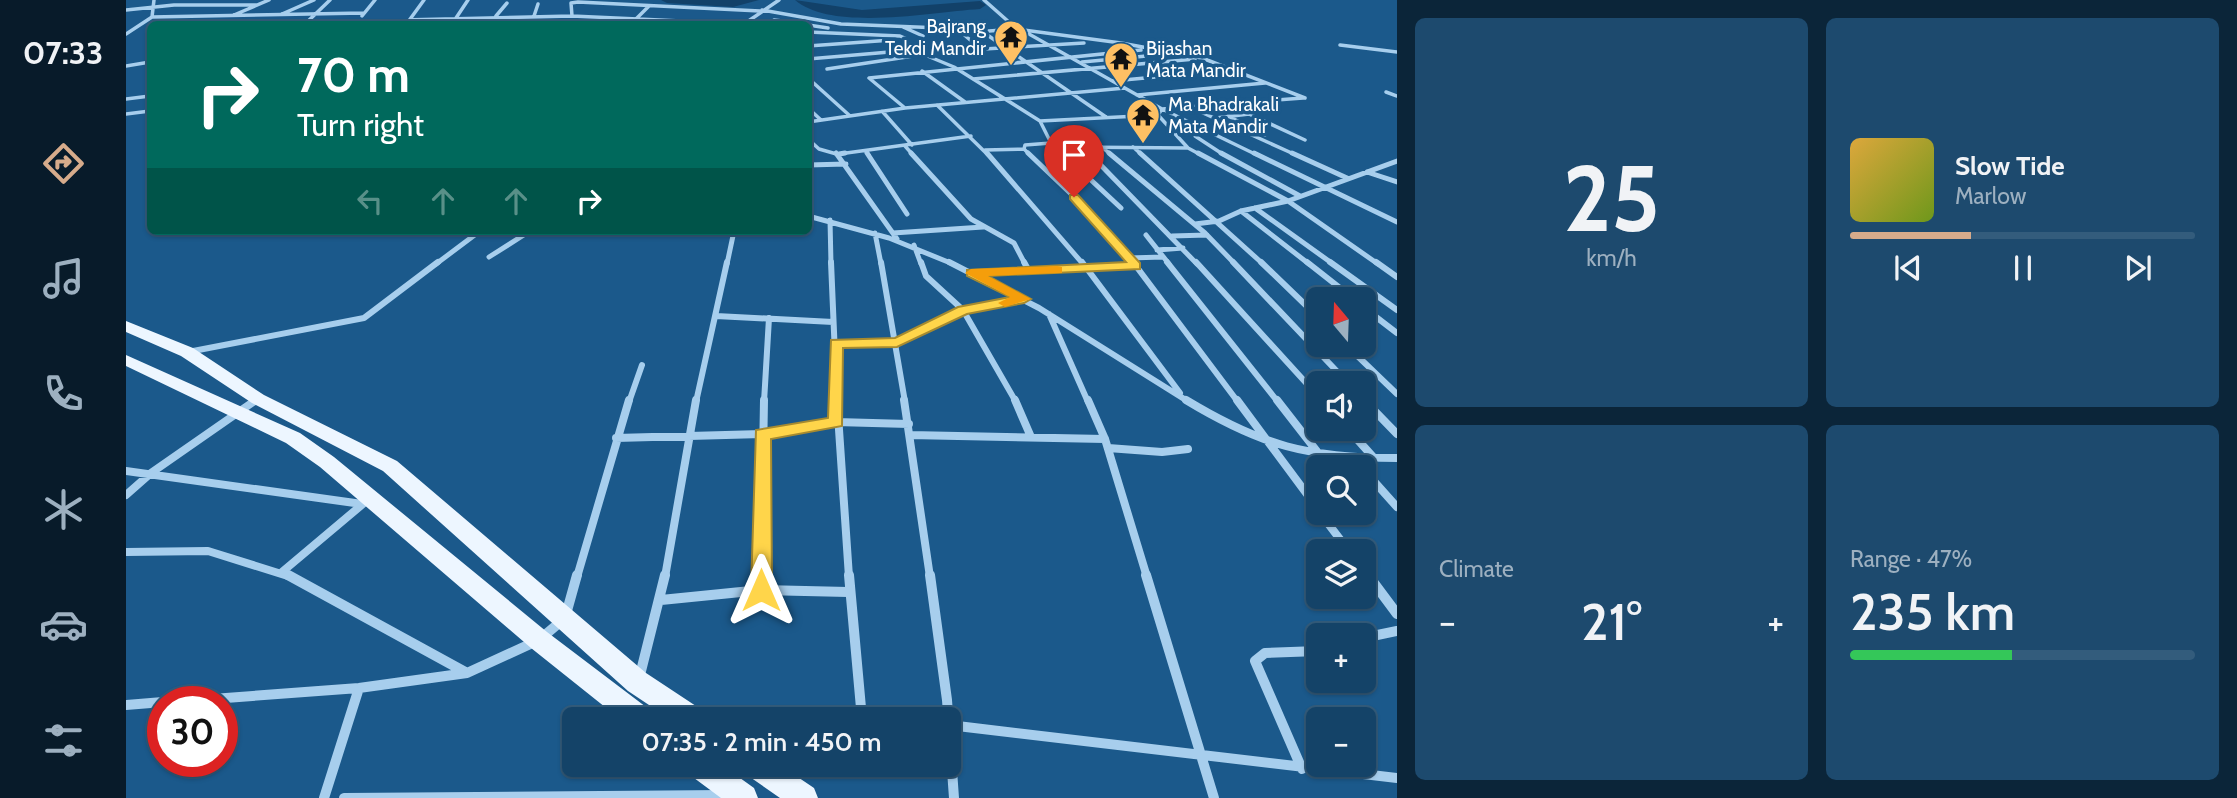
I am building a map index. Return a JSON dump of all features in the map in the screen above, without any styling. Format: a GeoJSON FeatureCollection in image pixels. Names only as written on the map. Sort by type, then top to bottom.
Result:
{"type":"FeatureCollection","features":[{"type":"Feature","properties":{"kind":"main road"},"geometry":{"type":"LineString","coordinates":[[126,326],[187,352],[258,399],[390,466],[638,682],[675,707]]}},
{"type":"Feature","properties":{"kind":"main road"},"geometry":{"type":"LineString","coordinates":[[126,360],[293,438],[539,640],[626,707]]}},
{"type":"Feature","properties":{"kind":"main road"},"geometry":{"type":"LineString","coordinates":[[716,777],[742,797]]}},
{"type":"Feature","properties":{"kind":"main road"},"geometry":{"type":"LineString","coordinates":[[774,777],[804,798]]}},
{"type":"Feature","properties":{"kind":"street"},"geometry":{"type":"LineString","coordinates":[[152,17],[154,0]]}},
{"type":"Feature","properties":{"kind":"street"},"geometry":{"type":"LineString","coordinates":[[174,5],[185,0]]}},
{"type":"Feature","properties":{"kind":"street"},"geometry":{"type":"LineString","coordinates":[[214,5],[227,0]]}},
{"type":"Feature","properties":{"kind":"street"},"geometry":{"type":"LineString","coordinates":[[230,17],[269,0]]}},
{"type":"Feature","properties":{"kind":"street"},"geometry":{"type":"LineString","coordinates":[[278,16],[314,0]]}},
{"type":"Feature","properties":{"kind":"street"},"geometry":{"type":"LineString","coordinates":[[308,21],[330,0]]}},
{"type":"Feature","properties":{"kind":"street"},"geometry":{"type":"LineString","coordinates":[[358,21],[374,0]]}},
{"type":"Feature","properties":{"kind":"street"},"geometry":{"type":"LineString","coordinates":[[410,20],[425,0]]}},
{"type":"Feature","properties":{"kind":"street"},"geometry":{"type":"LineString","coordinates":[[456,19],[468,0]]}},
{"type":"Feature","properties":{"kind":"street"},"geometry":{"type":"LineString","coordinates":[[749,21],[779,0]]}},
{"type":"Feature","properties":{"kind":"street"},"geometry":{"type":"LineString","coordinates":[[984,0],[1016,29],[1072,57],[1162,109],[1397,222]]}},
{"type":"Feature","properties":{"kind":"street"},"geometry":{"type":"LineString","coordinates":[[496,16],[507,3]]}},
{"type":"Feature","properties":{"kind":"street"},"geometry":{"type":"LineString","coordinates":[[572,16],[573,3],[614,4],[761,11],[841,24],[941,28],[962,33],[1016,29],[1202,58],[1305,98],[1162,109]]}},
{"type":"Feature","properties":{"kind":"street"},"geometry":{"type":"LineString","coordinates":[[534,16],[538,4]]}},
{"type":"Feature","properties":{"kind":"street"},"geometry":{"type":"LineString","coordinates":[[608,10],[614,4]]}},
{"type":"Feature","properties":{"kind":"street"},"geometry":{"type":"LineString","coordinates":[[126,10],[174,5],[257,5]]}},
{"type":"Feature","properties":{"kind":"street"},"geometry":{"type":"LineString","coordinates":[[634,21],[649,6]]}},
{"type":"Feature","properties":{"kind":"street"},"geometry":{"type":"LineString","coordinates":[[673,20],[683,7]]}},
{"type":"Feature","properties":{"kind":"street"},"geometry":{"type":"LineString","coordinates":[[706,21],[713,8]]}},
{"type":"Feature","properties":{"kind":"street"},"geometry":{"type":"LineString","coordinates":[[126,34],[152,17],[364,13]]}},
{"type":"Feature","properties":{"kind":"street"},"geometry":{"type":"LineString","coordinates":[[774,20],[782,13]]}},
{"type":"Feature","properties":{"kind":"street"},"geometry":{"type":"LineString","coordinates":[[392,21],[496,16],[601,16],[690,21]]}},
{"type":"Feature","properties":{"kind":"street"},"geometry":{"type":"LineString","coordinates":[[514,21],[521,16]]}},
{"type":"Feature","properties":{"kind":"street"},"geometry":{"type":"LineString","coordinates":[[554,21],[560,16]]}},
{"type":"Feature","properties":{"kind":"street"},"geometry":{"type":"LineString","coordinates":[[595,21],[601,16]]}},
{"type":"Feature","properties":{"kind":"street"},"geometry":{"type":"LineString","coordinates":[[185,21],[192,17]]}},
{"type":"Feature","properties":{"kind":"street"},"geometry":{"type":"LineString","coordinates":[[477,21],[482,17]]}},
{"type":"Feature","properties":{"kind":"street"},"geometry":{"type":"LineString","coordinates":[[800,21],[805,17]]}},
{"type":"Feature","properties":{"kind":"street"},"geometry":{"type":"LineString","coordinates":[[774,20],[782,21]]}},
{"type":"Feature","properties":{"kind":"street"},"geometry":{"type":"LineString","coordinates":[[127,23],[133,30]]}},
{"type":"Feature","properties":{"kind":"street"},"geometry":{"type":"LineString","coordinates":[[841,24],[862,32]]}},
{"type":"Feature","properties":{"kind":"street"},"geometry":{"type":"LineString","coordinates":[[812,26],[828,28]]}},
{"type":"Feature","properties":{"kind":"street"},"geometry":{"type":"LineString","coordinates":[[902,27],[923,36]]}},
{"type":"Feature","properties":{"kind":"street"},"geometry":{"type":"LineString","coordinates":[[812,32],[900,36],[907,39],[812,46]]}},
{"type":"Feature","properties":{"kind":"street"},"geometry":{"type":"LineString","coordinates":[[983,32],[1004,49],[1107,117]]}},
{"type":"Feature","properties":{"kind":"street"},"geometry":{"type":"LineString","coordinates":[[962,33],[982,50]]}},
{"type":"Feature","properties":{"kind":"street"},"geometry":{"type":"LineString","coordinates":[[937,45],[950,51],[1084,43]]}},
{"type":"Feature","properties":{"kind":"street"},"geometry":{"type":"LineString","coordinates":[[1340,45],[1397,52]]}},
{"type":"Feature","properties":{"kind":"street"},"geometry":{"type":"LineString","coordinates":[[905,108],[869,78],[1022,60],[1152,49]]}},
{"type":"Feature","properties":{"kind":"street"},"geometry":{"type":"LineString","coordinates":[[814,58],[913,50],[954,67],[1040,121],[1051,143],[1121,208]]}},
{"type":"Feature","properties":{"kind":"street"},"geometry":{"type":"LineString","coordinates":[[1081,62],[1175,53]]}},
{"type":"Feature","properties":{"kind":"street"},"geometry":{"type":"LineString","coordinates":[[827,69],[925,55]]}},
{"type":"Feature","properties":{"kind":"street"},"geometry":{"type":"LineString","coordinates":[[972,79],[1202,58]]}},
{"type":"Feature","properties":{"kind":"street"},"geometry":{"type":"LineString","coordinates":[[126,66],[147,62]]}},
{"type":"Feature","properties":{"kind":"street"},"geometry":{"type":"LineString","coordinates":[[1112,81],[1233,69]]}},
{"type":"Feature","properties":{"kind":"street"},"geometry":{"type":"LineString","coordinates":[[922,71],[965,103]]}},
{"type":"Feature","properties":{"kind":"street"},"geometry":{"type":"LineString","coordinates":[[812,82],[849,115]]}},
{"type":"Feature","properties":{"kind":"street"},"geometry":{"type":"LineString","coordinates":[[1136,95],[1268,83]]}},
{"type":"Feature","properties":{"kind":"street"},"geometry":{"type":"LineString","coordinates":[[812,121],[905,108],[1125,88]]}},
{"type":"Feature","properties":{"kind":"street"},"geometry":{"type":"LineString","coordinates":[[1386,92],[1397,96]]}},
{"type":"Feature","properties":{"kind":"street"},"geometry":{"type":"LineString","coordinates":[[126,99],[147,96]]}},
{"type":"Feature","properties":{"kind":"street"},"geometry":{"type":"LineString","coordinates":[[937,105],[985,150],[1090,269],[1184,399]]}},
{"type":"Feature","properties":{"kind":"street"},"geometry":{"type":"LineString","coordinates":[[1192,107],[1348,178]]}},
{"type":"Feature","properties":{"kind":"street"},"geometry":{"type":"LineString","coordinates":[[1158,115],[1162,109]]}},
{"type":"Feature","properties":{"kind":"street"},"geometry":{"type":"LineString","coordinates":[[126,114],[147,111]]}},
{"type":"Feature","properties":{"kind":"street"},"geometry":{"type":"LineString","coordinates":[[882,111],[971,219],[1014,243],[1029,271]]}},
{"type":"Feature","properties":{"kind":"street"},"geometry":{"type":"LineString","coordinates":[[812,112],[821,120]]}},
{"type":"Feature","properties":{"kind":"street"},"geometry":{"type":"LineString","coordinates":[[1215,118],[1249,114],[1304,140]]}},
{"type":"Feature","properties":{"kind":"street"},"geometry":{"type":"LineString","coordinates":[[1040,121],[1158,115],[1188,148],[1288,201],[1397,277]]}},
{"type":"Feature","properties":{"kind":"street"},"geometry":{"type":"LineString","coordinates":[[1228,116],[1265,135]]}},
{"type":"Feature","properties":{"kind":"street"},"geometry":{"type":"LineString","coordinates":[[812,143],[819,149],[839,154],[971,136]]}},
{"type":"Feature","properties":{"kind":"street"},"geometry":{"type":"LineString","coordinates":[[1195,136],[1232,160],[1300,196]]}},
{"type":"Feature","properties":{"kind":"street"},"geometry":{"type":"LineString","coordinates":[[1024,149],[1025,145],[1051,143],[1083,147],[1188,148]]}},
{"type":"Feature","properties":{"kind":"street"},"geometry":{"type":"LineString","coordinates":[[1083,147],[1172,236],[1306,383]]}},
{"type":"Feature","properties":{"kind":"street"},"geometry":{"type":"LineString","coordinates":[[1102,147],[1207,235],[1337,371]]}},
{"type":"Feature","properties":{"kind":"street"},"geometry":{"type":"LineString","coordinates":[[1133,147],[1219,221],[1306,305]]}},
{"type":"Feature","properties":{"kind":"street"},"geometry":{"type":"LineString","coordinates":[[985,150],[1024,149],[1091,213],[1136,266],[1306,494]]}},
{"type":"Feature","properties":{"kind":"street"},"geometry":{"type":"LineString","coordinates":[[866,151],[907,214]]}},
{"type":"Feature","properties":{"kind":"street"},"geometry":{"type":"LineString","coordinates":[[839,154],[895,236],[1024,299],[1184,399],[1267,442],[1328,455]]}},
{"type":"Feature","properties":{"kind":"street"},"geometry":{"type":"LineString","coordinates":[[1195,224],[1219,221],[1241,211],[1288,201],[1397,161]]}},
{"type":"Feature","properties":{"kind":"street"},"geometry":{"type":"LineString","coordinates":[[812,165],[846,164]]}},
{"type":"Feature","properties":{"kind":"street"},"geometry":{"type":"LineString","coordinates":[[1366,172],[1397,182]]}},
{"type":"Feature","properties":{"kind":"street"},"geometry":{"type":"LineString","coordinates":[[1255,208],[1397,310]]}},
{"type":"Feature","properties":{"kind":"street"},"geometry":{"type":"LineString","coordinates":[[1241,211],[1339,287]]}},
{"type":"Feature","properties":{"kind":"street"},"geometry":{"type":"LineString","coordinates":[[812,217],[895,236],[983,227]]}},
{"type":"Feature","properties":{"kind":"street"},"geometry":{"type":"LineString","coordinates":[[830,220],[836,343],[836,422],[848,592],[861,707]]}},
{"type":"Feature","properties":{"kind":"street"},"geometry":{"type":"LineString","coordinates":[[875,233],[897,343],[948,707]]}},
{"type":"Feature","properties":{"kind":"street"},"geometry":{"type":"LineString","coordinates":[[187,352],[365,318],[475,235]]}},
{"type":"Feature","properties":{"kind":"street"},"geometry":{"type":"LineString","coordinates":[[489,257],[524,235]]}},
{"type":"Feature","properties":{"kind":"street"},"geometry":{"type":"LineString","coordinates":[[638,682],[661,600],[688,438],[733,235]]}},
{"type":"Feature","properties":{"kind":"street"},"geometry":{"type":"LineString","coordinates":[[1146,235],[1320,454]]}},
{"type":"Feature","properties":{"kind":"street"},"geometry":{"type":"LineString","coordinates":[[1172,236],[1207,235]]}},
{"type":"Feature","properties":{"kind":"street"},"geometry":{"type":"LineString","coordinates":[[914,245],[926,276],[963,310],[1009,386],[1031,437]]}},
{"type":"Feature","properties":{"kind":"street"},"geometry":{"type":"LineString","coordinates":[[1157,250],[1183,248]]}},
{"type":"Feature","properties":{"kind":"street"},"geometry":{"type":"LineString","coordinates":[[1129,258],[1163,257]]}},
{"type":"Feature","properties":{"kind":"street"},"geometry":{"type":"LineString","coordinates":[[971,273],[1136,266]]}},
{"type":"Feature","properties":{"kind":"street"},"geometry":{"type":"LineString","coordinates":[[836,343],[897,343],[963,310],[1024,299]]}},
{"type":"Feature","properties":{"kind":"street"},"geometry":{"type":"LineString","coordinates":[[1049,313],[1106,444],[1214,798]]}},
{"type":"Feature","properties":{"kind":"street"},"geometry":{"type":"LineString","coordinates":[[716,316],[833,321]]}},
{"type":"Feature","properties":{"kind":"street"},"geometry":{"type":"LineString","coordinates":[[1376,317],[1397,333]]}},
{"type":"Feature","properties":{"kind":"street"},"geometry":{"type":"LineString","coordinates":[[761,590],[762,434],[769,318]]}},
{"type":"Feature","properties":{"kind":"street"},"geometry":{"type":"LineString","coordinates":[[1358,357],[1397,394]]}},
{"type":"Feature","properties":{"kind":"street"},"geometry":{"type":"LineString","coordinates":[[238,697],[359,688],[467,673],[539,640],[565,618],[616,438],[642,365]]}},
{"type":"Feature","properties":{"kind":"street"},"geometry":{"type":"LineString","coordinates":[[126,495],[151,473],[258,399]]}},
{"type":"Feature","properties":{"kind":"street"},"geometry":{"type":"LineString","coordinates":[[1376,413],[1397,435]]}},
{"type":"Feature","properties":{"kind":"street"},"geometry":{"type":"LineString","coordinates":[[616,438],[762,434],[836,422],[909,424]]}},
{"type":"Feature","properties":{"kind":"street"},"geometry":{"type":"LineString","coordinates":[[910,435],[1031,437],[1162,452],[1188,449]]}},
{"type":"Feature","properties":{"kind":"street"},"geometry":{"type":"LineString","coordinates":[[1359,441],[1371,455]]}},
{"type":"Feature","properties":{"kind":"street"},"geometry":{"type":"LineString","coordinates":[[1376,458],[1397,458]]}},
{"type":"Feature","properties":{"kind":"street"},"geometry":{"type":"LineString","coordinates":[[126,471],[367,500]]}},
{"type":"Feature","properties":{"kind":"street"},"geometry":{"type":"LineString","coordinates":[[1376,484],[1397,507]]}},
{"type":"Feature","properties":{"kind":"street"},"geometry":{"type":"LineString","coordinates":[[282,572],[367,500]]}},
{"type":"Feature","properties":{"kind":"street"},"geometry":{"type":"LineString","coordinates":[[126,552],[208,551],[282,572],[467,673]]}},
{"type":"Feature","properties":{"kind":"street"},"geometry":{"type":"LineString","coordinates":[[1376,586],[1397,614]]}},
{"type":"Feature","properties":{"kind":"street"},"geometry":{"type":"LineString","coordinates":[[661,600],[761,590],[848,592]]}},
{"type":"Feature","properties":{"kind":"street"},"geometry":{"type":"LineString","coordinates":[[1376,635],[1397,631]]}},
{"type":"Feature","properties":{"kind":"street"},"geometry":{"type":"LineString","coordinates":[[1302,769],[1255,661],[1265,653],[1306,651]]}},
{"type":"Feature","properties":{"kind":"street"},"geometry":{"type":"LineString","coordinates":[[324,798],[359,688]]}},
{"type":"Feature","properties":{"kind":"street"},"geometry":{"type":"LineString","coordinates":[[126,705],[147,703]]}},
{"type":"Feature","properties":{"kind":"street"},"geometry":{"type":"LineString","coordinates":[[961,726],[1201,754],[1302,769],[1397,778]]}},
{"type":"Feature","properties":{"kind":"street"},"geometry":{"type":"LineString","coordinates":[[953,777],[954,798]]}},
{"type":"Feature","properties":{"kind":"street"},"geometry":{"type":"LineString","coordinates":[[344,798],[742,797]]}},
{"type":"Feature","properties":{"kind":"waterway"},"geometry":{"type":"LineString","coordinates":[[667,0],[733,3],[753,0]]}},
{"type":"Feature","properties":{"kind":"waterway"},"geometry":{"type":"LineString","coordinates":[[801,0],[822,9],[862,14],[980,5]]}},
{"type":"Feature","properties":{"kind":"slow traffic"},"geometry":{"type":"LineString","coordinates":[[1005,303],[1024,299],[971,273],[1057,270]]}},
{"type":"Feature","properties":{"kind":"place","name":"Bajrang Tekdi Mandir"},"geometry":{"type":"Point","coordinates":[1011,67]}},
{"type":"Feature","properties":{"kind":"place","name":"Bijashan Mata Mandir"},"geometry":{"type":"Point","coordinates":[1121,89]}},
{"type":"Feature","properties":{"kind":"place","name":"Ma Bhadrakali Mata Mandir"},"geometry":{"type":"Point","coordinates":[1143,145]}},
{"type":"Feature","properties":{"kind":"route"},"geometry":{"type":"LineString","coordinates":[[761,590],[762,434],[836,422],[836,343],[897,343],[963,310],[1024,299],[971,273],[1136,266],[1074,197]]}}]}
